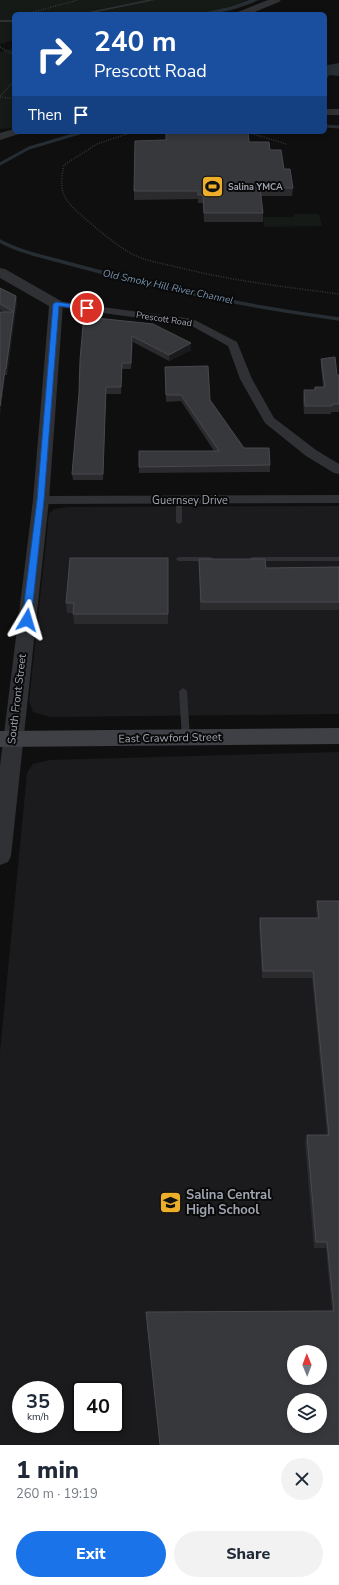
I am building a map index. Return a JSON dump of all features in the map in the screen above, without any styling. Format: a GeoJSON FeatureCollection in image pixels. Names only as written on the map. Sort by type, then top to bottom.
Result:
{"type":"FeatureCollection","features":[{"type":"Feature","properties":{"kind":"main road","name":"East Crawford Street"},"geometry":{"type":"LineString","coordinates":[[6,739],[339,736]]}},
{"type":"Feature","properties":{"kind":"street"},"geometry":{"type":"LineString","coordinates":[[246,12],[276,0]]}},
{"type":"Feature","properties":{"kind":"street"},"geometry":{"type":"LineString","coordinates":[[327,112],[339,112]]}},
{"type":"Feature","properties":{"kind":"street"},"geometry":{"type":"LineString","coordinates":[[1,136],[12,133]]}},
{"type":"Feature","properties":{"kind":"street","name":"Prescott Road"},"geometry":{"type":"LineString","coordinates":[[0,272],[56,304],[193,322],[233,344],[246,379],[269,420],[311,453],[339,470]]}},
{"type":"Feature","properties":{"kind":"street","name":"South Front Street"},"geometry":{"type":"LineString","coordinates":[[0,856],[6,739],[41,500],[56,304]]}},
{"type":"Feature","properties":{"kind":"street","name":"Guernsey Drive"},"geometry":{"type":"LineString","coordinates":[[41,500],[339,499]]}},
{"type":"Feature","properties":{"kind":"lane"},"geometry":{"type":"LineString","coordinates":[[91,12],[153,0]]}},
{"type":"Feature","properties":{"kind":"lane"},"geometry":{"type":"LineString","coordinates":[[0,21],[12,21]]}},
{"type":"Feature","properties":{"kind":"lane"},"geometry":{"type":"LineString","coordinates":[[179,500],[179,522]]}},
{"type":"Feature","properties":{"kind":"lane"},"geometry":{"type":"LineString","coordinates":[[180,559],[220,559]]}},
{"type":"Feature","properties":{"kind":"lane"},"geometry":{"type":"LineString","coordinates":[[244,559],[339,559]]}},
{"type":"Feature","properties":{"kind":"lane"},"geometry":{"type":"LineString","coordinates":[[184,691],[186,738]]}},
{"type":"Feature","properties":{"kind":"path"},"geometry":{"type":"LineString","coordinates":[[33,12],[78,0]]}},
{"type":"Feature","properties":{"kind":"path"},"geometry":{"type":"LineString","coordinates":[[0,47],[12,54]]}},
{"type":"Feature","properties":{"kind":"path"},"geometry":{"type":"LineString","coordinates":[[0,96],[12,83]]}},
{"type":"Feature","properties":{"kind":"path"},"geometry":{"type":"LineString","coordinates":[[0,96],[12,99]]}},
{"type":"Feature","properties":{"kind":"path"},"geometry":{"type":"LineString","coordinates":[[126,134],[88,148],[64,165],[61,186],[62,196],[71,206],[103,234],[124,249],[140,257],[186,270],[220,277],[339,294]]}},
{"type":"Feature","properties":{"kind":"path"},"geometry":{"type":"LineString","coordinates":[[254,134],[286,144]]}},
{"type":"Feature","properties":{"kind":"shaded area"},"geometry":{"type":"Polygon","coordinates":[[[0,0],[247,0],[228,7],[204,12],[12,12],[12,41],[0,44],[0,0]]]}},
{"type":"Feature","properties":{"kind":"shaded area"},"geometry":{"type":"Polygon","coordinates":[[[249,0],[259,0],[228,11],[205,12],[229,7],[249,0]]]}},
{"type":"Feature","properties":{"kind":"shaded area"},"geometry":{"type":"Polygon","coordinates":[[[12,49],[12,128],[0,129],[0,52],[12,49]]]}},
{"type":"Feature","properties":{"kind":"shaded area"},"geometry":{"type":"Polygon","coordinates":[[[339,63],[339,76],[329,75],[327,78],[327,64],[339,63]]]}},
{"type":"Feature","properties":{"kind":"shaded area"},"geometry":{"type":"Polygon","coordinates":[[[294,214],[319,214],[322,226],[264,227],[263,217],[294,217],[294,214]]]}},
{"type":"Feature","properties":{"kind":"shaded area"},"geometry":{"type":"Polygon","coordinates":[[[339,506],[339,714],[50,717],[33,712],[29,701],[49,514],[54,509],[68,507],[339,506]]]}},
{"type":"Feature","properties":{"kind":"shaded area","name":"Salina Central High School"},"geometry":{"type":"Polygon","coordinates":[[[339,752],[339,1445],[0,1445],[0,1052],[27,773],[33,764],[50,760],[339,752]]]}},
{"type":"Feature","properties":{"kind":"building","name":"Salina YMCA"},"geometry":{"type":"Polygon","coordinates":[[[166,134],[248,134],[249,142],[269,142],[270,150],[281,150],[284,169],[290,169],[293,188],[260,188],[263,213],[204,213],[203,195],[198,195],[198,191],[134,191],[135,141],[166,140],[166,134]]]}},
{"type":"Feature","properties":{"kind":"building"},"geometry":{"type":"Polygon","coordinates":[[[0,288],[16,296],[14,312],[0,304],[0,288]]]}},
{"type":"Feature","properties":{"kind":"building"},"geometry":{"type":"Polygon","coordinates":[[[0,312],[14,312],[5,369],[0,406],[0,312]]]}},
{"type":"Feature","properties":{"kind":"building"},"geometry":{"type":"Polygon","coordinates":[[[87,317],[153,324],[191,343],[169,355],[132,336],[131,363],[122,363],[121,387],[106,387],[103,474],[72,474],[83,325],[87,317]]]}},
{"type":"Feature","properties":{"kind":"building"},"geometry":{"type":"Polygon","coordinates":[[[335,357],[337,375],[339,375],[339,404],[332,404],[332,406],[305,406],[304,390],[315,390],[315,387],[325,387],[321,359],[335,357]]]}},
{"type":"Feature","properties":{"kind":"building"},"geometry":{"type":"Polygon","coordinates":[[[208,366],[210,400],[244,448],[269,448],[270,465],[139,467],[139,451],[219,451],[181,395],[166,395],[165,367],[208,366]]]}},
{"type":"Feature","properties":{"kind":"building"},"geometry":{"type":"Polygon","coordinates":[[[70,558],[168,558],[168,614],[73,614],[74,603],[66,603],[70,558]]]}},
{"type":"Feature","properties":{"kind":"building"},"geometry":{"type":"Polygon","coordinates":[[[199,559],[265,559],[266,568],[339,567],[339,602],[201,602],[199,559]]]}},
{"type":"Feature","properties":{"kind":"building"},"geometry":{"type":"Polygon","coordinates":[[[317,901],[339,901],[339,1445],[160,1445],[146,1312],[334,1311],[327,1242],[316,1242],[307,1135],[329,1135],[313,971],[263,971],[260,918],[319,918],[317,901]]]}},
{"type":"Feature","properties":{"kind":"waterway","name":"Old Smoky Hill River Channel"},"geometry":{"type":"LineString","coordinates":[[327,126],[339,127]]}},
{"type":"Feature","properties":{"kind":"waterway","name":"Old Smoky Hill River Channel"},"geometry":{"type":"LineString","coordinates":[[0,164],[29,148],[76,134]]}},
{"type":"Feature","properties":{"kind":"waterway","name":"Old Smoky Hill River Channel"},"geometry":{"type":"LineString","coordinates":[[0,241],[18,249],[38,255],[143,283],[240,303],[339,319]]}},
{"type":"Feature","properties":{"kind":"place","name":"Salina YMCA"},"geometry":{"type":"Point","coordinates":[213,187]}},
{"type":"Feature","properties":{"kind":"place","name":"Salina Central High School"},"geometry":{"type":"Point","coordinates":[170,1202]}},
{"type":"Feature","properties":{"kind":"route"},"geometry":{"type":"LineString","coordinates":[[27,620],[41,500],[56,304],[87,308]]}}]}
